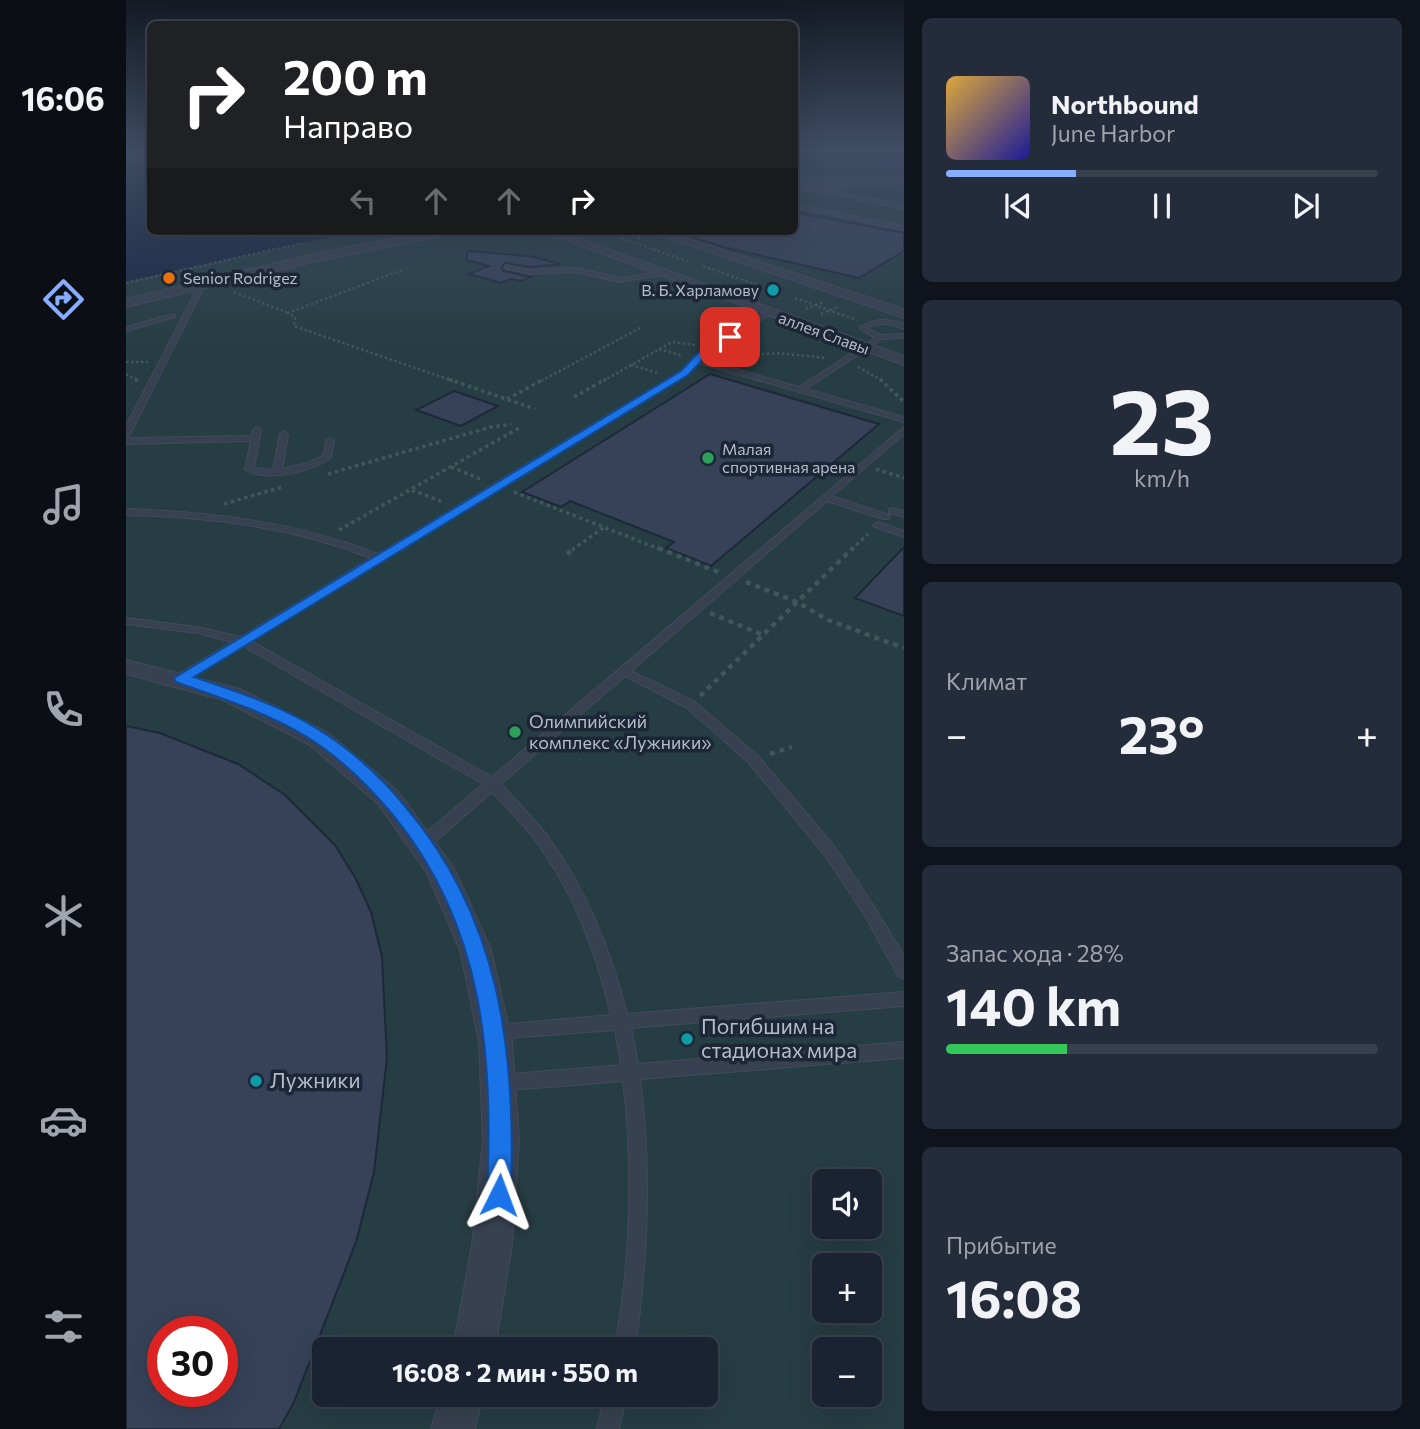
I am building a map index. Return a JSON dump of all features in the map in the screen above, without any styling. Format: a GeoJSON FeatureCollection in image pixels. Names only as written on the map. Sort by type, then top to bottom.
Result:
{"type":"FeatureCollection","features":[{"type":"Feature","properties":{"kind":"street"},"geometry":{"type":"LineString","coordinates":[[126,303],[323,256],[430,235]]}},
{"type":"Feature","properties":{"kind":"street","name":"аллея Славы"},"geometry":{"type":"LineString","coordinates":[[558,235],[904,361]]}},
{"type":"Feature","properties":{"kind":"street"},"geometry":{"type":"LineString","coordinates":[[650,238],[817,285],[902,321]]}},
{"type":"Feature","properties":{"kind":"street"},"geometry":{"type":"LineString","coordinates":[[126,667],[181,678],[259,705],[314,734],[374,782],[425,842],[451,886],[474,940],[495,1032],[500,1083],[502,1131],[499,1195],[476,1337]]}},
{"type":"Feature","properties":{"kind":"street"},"geometry":{"type":"LineString","coordinates":[[453,1429],[459,1407]]}},
{"type":"Feature","properties":{"kind":"lane"},"geometry":{"type":"LineString","coordinates":[[850,217],[904,228]]}},
{"type":"Feature","properties":{"kind":"lane"},"geometry":{"type":"LineString","coordinates":[[506,267],[530,272],[576,270],[619,280],[663,274]]}},
{"type":"Feature","properties":{"kind":"lane"},"geometry":{"type":"LineString","coordinates":[[126,434],[203,283]]}},
{"type":"Feature","properties":{"kind":"lane"},"geometry":{"type":"LineString","coordinates":[[181,678],[676,378],[704,352],[770,313]]}},
{"type":"Feature","properties":{"kind":"lane"},"geometry":{"type":"LineString","coordinates":[[126,329],[173,316]]}},
{"type":"Feature","properties":{"kind":"lane"},"geometry":{"type":"LineString","coordinates":[[902,321],[879,321],[862,327],[866,332],[881,337],[904,336]]}},
{"type":"Feature","properties":{"kind":"lane"},"geometry":{"type":"LineString","coordinates":[[145,324],[182,325]]}},
{"type":"Feature","properties":{"kind":"lane"},"geometry":{"type":"LineString","coordinates":[[800,390],[881,337]]}},
{"type":"Feature","properties":{"kind":"lane"},"geometry":{"type":"LineString","coordinates":[[697,360],[904,420]]}},
{"type":"Feature","properties":{"kind":"lane"},"geometry":{"type":"LineString","coordinates":[[425,842],[904,429]]}},
{"type":"Feature","properties":{"kind":"lane"},"geometry":{"type":"LineString","coordinates":[[126,441],[257,434],[249,469],[257,473],[277,472],[323,460],[328,454],[330,441]]}},
{"type":"Feature","properties":{"kind":"lane"},"geometry":{"type":"LineString","coordinates":[[277,472],[284,434]]}},
{"type":"Feature","properties":{"kind":"lane"},"geometry":{"type":"LineString","coordinates":[[825,497],[889,514],[904,514]]}},
{"type":"Feature","properties":{"kind":"lane"},"geometry":{"type":"LineString","coordinates":[[126,512],[241,521],[326,538],[380,558]]}},
{"type":"Feature","properties":{"kind":"lane"},"geometry":{"type":"LineString","coordinates":[[877,525],[904,534]]}},
{"type":"Feature","properties":{"kind":"lane"},"geometry":{"type":"LineString","coordinates":[[126,621],[197,630],[243,641],[493,783],[533,827],[568,882],[604,962],[622,1022],[637,1117],[639,1183],[634,1288],[627,1337]]}},
{"type":"Feature","properties":{"kind":"lane"},"geometry":{"type":"LineString","coordinates":[[623,671],[691,705],[753,759],[799,811],[852,883],[904,971]]}},
{"type":"Feature","properties":{"kind":"lane"},"geometry":{"type":"LineString","coordinates":[[495,1032],[904,999]]}},
{"type":"Feature","properties":{"kind":"lane"},"geometry":{"type":"LineString","coordinates":[[500,1083],[904,1050]]}},
{"type":"Feature","properties":{"kind":"lane"},"geometry":{"type":"LineString","coordinates":[[608,1429],[613,1407]]}},
{"type":"Feature","properties":{"kind":"path"},"geometry":{"type":"LineString","coordinates":[[602,238],[614,235],[689,262]]}},
{"type":"Feature","properties":{"kind":"path"},"geometry":{"type":"LineString","coordinates":[[612,242],[634,236]]}},
{"type":"Feature","properties":{"kind":"path"},"geometry":{"type":"LineString","coordinates":[[621,245],[650,238]]}},
{"type":"Feature","properties":{"kind":"path"},"geometry":{"type":"LineString","coordinates":[[631,249],[643,246],[650,238]]}},
{"type":"Feature","properties":{"kind":"path"},"geometry":{"type":"LineString","coordinates":[[126,283],[303,243]]}},
{"type":"Feature","properties":{"kind":"path"},"geometry":{"type":"LineString","coordinates":[[641,252],[663,246]]}},
{"type":"Feature","properties":{"kind":"path"},"geometry":{"type":"LineString","coordinates":[[694,260],[684,264],[695,267],[702,264],[757,285],[746,288]]}},
{"type":"Feature","properties":{"kind":"path"},"geometry":{"type":"LineString","coordinates":[[288,313],[402,270]]}},
{"type":"Feature","properties":{"kind":"path"},"geometry":{"type":"LineString","coordinates":[[721,278],[738,272]]}},
{"type":"Feature","properties":{"kind":"path"},"geometry":{"type":"LineString","coordinates":[[730,283],[752,276]]}},
{"type":"Feature","properties":{"kind":"path"},"geometry":{"type":"LineString","coordinates":[[203,283],[222,287],[288,313],[295,317],[296,328],[535,409]]}},
{"type":"Feature","properties":{"kind":"path"},"geometry":{"type":"LineString","coordinates":[[770,313],[817,285]]}},
{"type":"Feature","properties":{"kind":"path"},"geometry":{"type":"LineString","coordinates":[[803,294],[826,302],[804,309],[815,313],[838,307],[833,304]]}},
{"type":"Feature","properties":{"kind":"path"},"geometry":{"type":"LineString","coordinates":[[795,299],[866,324]]}},
{"type":"Feature","properties":{"kind":"path"},"geometry":{"type":"LineString","coordinates":[[506,399],[642,327]]}},
{"type":"Feature","properties":{"kind":"path"},"geometry":{"type":"LineString","coordinates":[[126,362],[153,362]]}},
{"type":"Feature","properties":{"kind":"path"},"geometry":{"type":"LineString","coordinates":[[631,365],[676,378]]}},
{"type":"Feature","properties":{"kind":"path"},"geometry":{"type":"LineString","coordinates":[[126,374],[133,378]]}},
{"type":"Feature","properties":{"kind":"path"},"geometry":{"type":"LineString","coordinates":[[327,474],[493,426],[511,424]]}},
{"type":"Feature","properties":{"kind":"path"},"geometry":{"type":"LineString","coordinates":[[326,538],[519,428]]}},
{"type":"Feature","properties":{"kind":"path"},"geometry":{"type":"LineString","coordinates":[[862,465],[904,478]]}},
{"type":"Feature","properties":{"kind":"path"},"geometry":{"type":"LineString","coordinates":[[451,467],[797,602],[828,620],[904,648]]}},
{"type":"Feature","properties":{"kind":"path"},"geometry":{"type":"LineString","coordinates":[[186,515],[288,486]]}},
{"type":"Feature","properties":{"kind":"path"},"geometry":{"type":"LineString","coordinates":[[411,489],[460,509]]}},
{"type":"Feature","properties":{"kind":"path"},"geometry":{"type":"LineString","coordinates":[[691,705],[877,525]]}},
{"type":"Feature","properties":{"kind":"path"},"geometry":{"type":"LineString","coordinates":[[567,554],[604,527]]}},
{"type":"Feature","properties":{"kind":"path"},"geometry":{"type":"LineString","coordinates":[[696,608],[763,635]]}},
{"type":"Feature","properties":{"kind":"green space","name":"Олимпийский комплекс «Лужники»"},"geometry":{"type":"Polygon","coordinates":[[[798,217],[904,217],[904,1429],[126,1429],[126,282],[341,235],[798,235],[798,217]]]}},
{"type":"Feature","properties":{"kind":"water"},"geometry":{"type":"Polygon","coordinates":[[[126,217],[147,217],[147,235],[337,235],[126,281],[126,217]]]}},
{"type":"Feature","properties":{"kind":"building"},"geometry":{"type":"Polygon","coordinates":[[[798,217],[819,217],[904,233],[904,251],[859,278],[723,247],[685,235],[798,235],[798,217]]]}},
{"type":"Feature","properties":{"kind":"building"},"geometry":{"type":"Polygon","coordinates":[[[468,251],[529,256],[561,264],[530,267],[505,263],[503,271],[531,277],[501,283],[469,274],[489,266],[466,260],[468,251]]]}},
{"type":"Feature","properties":{"kind":"building","name":"Малая спортивная арена"},"geometry":{"type":"Polygon","coordinates":[[[710,374],[879,424],[711,566],[666,548],[674,542],[570,501],[561,507],[522,492],[710,374]]]}},
{"type":"Feature","properties":{"kind":"building"},"geometry":{"type":"Polygon","coordinates":[[[454,391],[498,406],[461,426],[416,410],[454,391]]]}},
{"type":"Feature","properties":{"kind":"building"},"geometry":{"type":"Polygon","coordinates":[[[904,547],[904,616],[855,598],[904,547]]]}},
{"type":"Feature","properties":{"kind":"building","name":"Лужники"},"geometry":{"type":"Polygon","coordinates":[[[126,726],[160,733],[238,764],[285,795],[335,845],[356,879],[371,912],[382,957],[387,1058],[374,1172],[356,1242],[319,1337],[312,1337],[312,1356],[294,1402],[279,1429],[126,1429],[126,726]]]}},
{"type":"Feature","properties":{"kind":"place","name":"Senior Rodrigez"},"geometry":{"type":"Point","coordinates":[169,278]}},
{"type":"Feature","properties":{"kind":"place","name":"В. Б. Харламову"},"geometry":{"type":"Point","coordinates":[773,290]}},
{"type":"Feature","properties":{"kind":"place","name":"Малая спортивная арена"},"geometry":{"type":"Point","coordinates":[708,458]}},
{"type":"Feature","properties":{"kind":"place","name":"Олимпийский комплекс «Лужники»"},"geometry":{"type":"Point","coordinates":[515,732]}},
{"type":"Feature","properties":{"kind":"place","name":"Погибшим на стадионах мира"},"geometry":{"type":"Point","coordinates":[687,1039]}},
{"type":"Feature","properties":{"kind":"place","name":"Лужники"},"geometry":{"type":"Point","coordinates":[256,1081]}},
{"type":"Feature","properties":{"kind":"route"},"geometry":{"type":"LineString","coordinates":[[499,1195],[502,1131],[500,1083],[489,999],[474,940],[451,886],[425,842],[374,782],[314,734],[259,705],[181,678],[684,373],[704,352],[730,337]]}}]}
